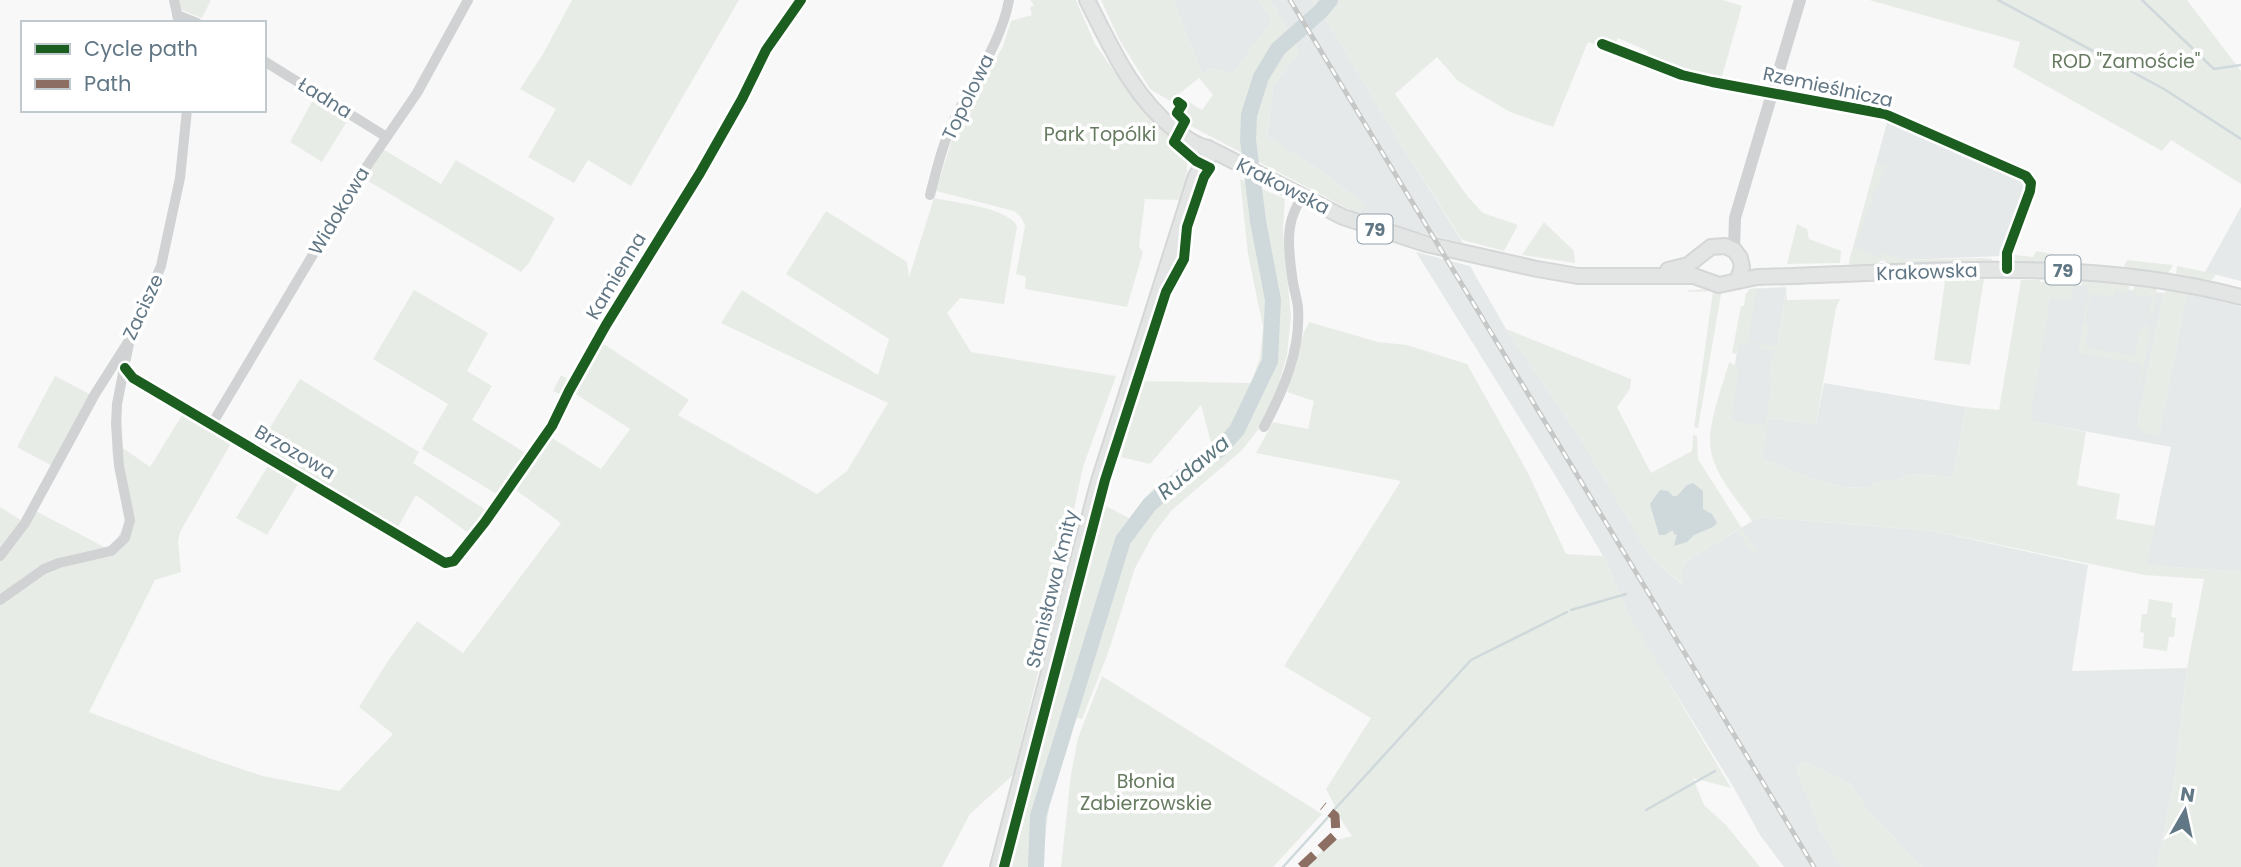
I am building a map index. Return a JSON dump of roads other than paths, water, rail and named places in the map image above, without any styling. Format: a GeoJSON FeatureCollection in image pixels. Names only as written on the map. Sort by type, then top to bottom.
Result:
{"type":"FeatureCollection","features":[{"type":"Feature","properties":{"kind":"main road","name":"Krakowska"},"geometry":{"type":"LineString","coordinates":[[1087,0],[1123,69],[1143,96],[1203,139],[1208,148],[1343,217],[1408,239],[1516,265],[1578,276],[1702,278]]}},
{"type":"Feature","properties":{"kind":"main road","name":"Stanisława Kmity"},"geometry":{"type":"LineString","coordinates":[[998,867],[1098,484],[1196,176],[1196,161],[1199,154],[1208,148]]}},
{"type":"Feature","properties":{"kind":"main road"},"geometry":{"type":"LineString","coordinates":[[1715,246],[1725,246],[1737,254],[1742,267],[1735,281],[1719,285],[1702,278],[1698,268],[1699,257],[1715,246]]}},
{"type":"Feature","properties":{"kind":"main road","name":"Krakowska"},"geometry":{"type":"LineString","coordinates":[[1737,254],[1751,267],[1779,277]]}},
{"type":"Feature","properties":{"kind":"main road","name":"Krakowska"},"geometry":{"type":"LineString","coordinates":[[1646,275],[1688,265],[1699,257]]}},
{"type":"Feature","properties":{"kind":"main road","name":"Krakowska"},"geometry":{"type":"LineString","coordinates":[[1735,281],[1757,277],[2007,269],[2074,270],[2180,283],[2241,297]]}},
{"type":"Feature","properties":{"kind":"street"},"geometry":{"type":"LineString","coordinates":[[174,0],[178,19]]}},
{"type":"Feature","properties":{"kind":"street","name":"Widokowa"},"geometry":{"type":"LineString","coordinates":[[212,424],[358,179],[417,93],[468,0]]}},
{"type":"Feature","properties":{"kind":"street","name":"Kamienna"},"geometry":{"type":"LineString","coordinates":[[450,562],[454,561],[485,522],[552,426],[606,326],[742,99],[766,50],[801,0]]}},
{"type":"Feature","properties":{"kind":"street","name":"Topolowa"},"geometry":{"type":"LineString","coordinates":[[930,195],[943,147],[997,39],[1009,0]]}},
{"type":"Feature","properties":{"kind":"street"},"geometry":{"type":"LineString","coordinates":[[1715,246],[1735,218],[1800,0]]}},
{"type":"Feature","properties":{"kind":"street","name":"Rzemieślnicza"},"geometry":{"type":"LineString","coordinates":[[1602,44],[1682,75],[1885,114],[2026,176],[2031,183],[2030,191],[2007,253],[2007,269]]}},
{"type":"Feature","properties":{"kind":"street","name":"Ładna"},"geometry":{"type":"LineString","coordinates":[[266,62],[385,136]]}},
{"type":"Feature","properties":{"kind":"street","name":"Zacisze"},"geometry":{"type":"LineString","coordinates":[[0,556],[25,523],[95,394],[130,339],[161,266],[180,178],[187,112]]}},
{"type":"Feature","properties":{"kind":"street"},"geometry":{"type":"LineString","coordinates":[[1264,427],[1278,401],[1291,365],[1296,336],[1298,309],[1292,277],[1290,232],[1291,221],[1301,197]]}},
{"type":"Feature","properties":{"kind":"street"},"geometry":{"type":"LineString","coordinates":[[1735,218],[1737,254]]}},
{"type":"Feature","properties":{"kind":"street"},"geometry":{"type":"LineString","coordinates":[[0,600],[44,569],[58,563],[111,551],[125,538],[130,520],[119,466],[116,424],[130,339]]}},
{"type":"Feature","properties":{"kind":"street","name":"Brzozowa"},"geometry":{"type":"LineString","coordinates":[[125,368],[133,377],[445,562],[450,562]]}},
{"type":"Feature","properties":{"kind":"waterway","name":"Rudawa"},"geometry":{"type":"LineString","coordinates":[[1036,867],[1038,816],[1123,540],[1150,504],[1193,467],[1220,449],[1237,430],[1270,361],[1273,300],[1258,221],[1248,140],[1249,115],[1261,77],[1278,49],[1330,0]]}},
{"type":"Feature","properties":{"kind":"waterway"},"geometry":{"type":"LineString","coordinates":[[1998,0],[2164,89],[2241,139]]}},
{"type":"Feature","properties":{"kind":"waterway"},"geometry":{"type":"LineString","coordinates":[[2142,0],[2214,69],[2241,65]]}},
{"type":"Feature","properties":{"kind":"waterway"},"geometry":{"type":"LineString","coordinates":[[1571,610],[1626,594]]}},
{"type":"Feature","properties":{"kind":"waterway"},"geometry":{"type":"LineString","coordinates":[[1334,810],[1471,660],[1567,612]]}},
{"type":"Feature","properties":{"kind":"waterway"},"geometry":{"type":"LineString","coordinates":[[1646,810],[1715,771]]}},
{"type":"Feature","properties":{"kind":"waterway"},"geometry":{"type":"LineString","coordinates":[[1283,867],[1330,815]]}},
{"type":"Feature","properties":{"kind":"railway"},"geometry":{"type":"LineString","coordinates":[[1290,0],[1814,867]]}},
{"type":"Feature","properties":{"kind":"park label","name":"ROD \"Zamoście\""},"geometry":{"type":"Point","coordinates":[2126,61]}},
{"type":"Feature","properties":{"kind":"park label","name":"Park Topólki"},"geometry":{"type":"Point","coordinates":[1100,134]}},
{"type":"Feature","properties":{"kind":"park label","name":"Błonia Zabierzowskie"},"geometry":{"type":"Point","coordinates":[1146,792]}}]}
